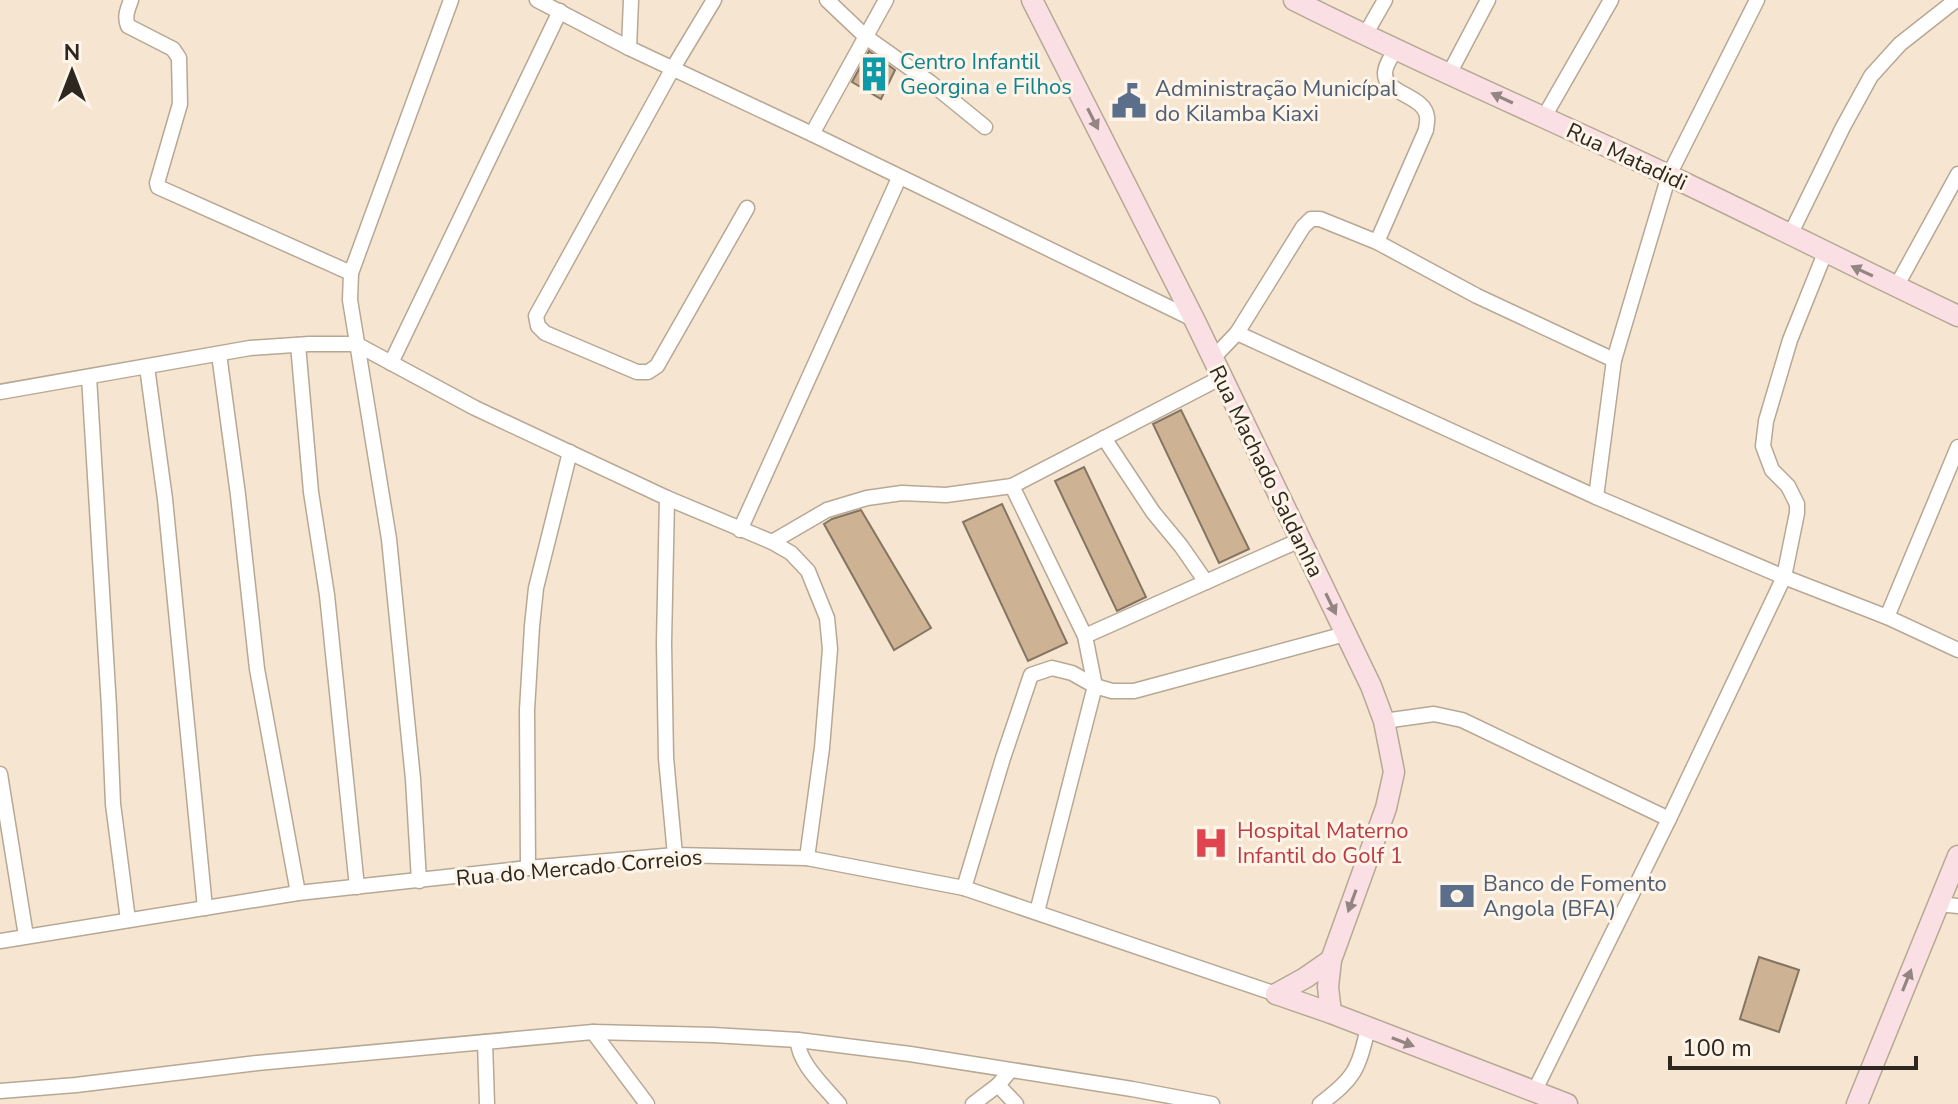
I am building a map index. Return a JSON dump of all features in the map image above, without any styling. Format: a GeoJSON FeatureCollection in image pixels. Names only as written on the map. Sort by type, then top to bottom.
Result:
{"type":"FeatureCollection","features":[{"type":"Feature","properties":{"kind":"street"},"geometry":{"type":"LineString","coordinates":[[131,0],[125,20],[128,26],[173,49],[179,58],[180,104],[158,187],[351,273]]}},
{"type":"Feature","properties":{"kind":"street"},"geometry":{"type":"LineString","coordinates":[[419,881],[413,779],[389,539],[350,300],[351,273],[451,0]]}},
{"type":"Feature","properties":{"kind":"street"},"geometry":{"type":"LineString","coordinates":[[537,0],[629,48],[1195,321]]}},
{"type":"Feature","properties":{"kind":"street"},"geometry":{"type":"LineString","coordinates":[[629,48],[631,0]]}},
{"type":"Feature","properties":{"kind":"street"},"geometry":{"type":"LineString","coordinates":[[714,0],[536,316],[538,326],[545,333],[637,372],[648,372],[657,366],[747,208]]}},
{"type":"Feature","properties":{"kind":"street"},"geometry":{"type":"LineString","coordinates":[[827,0],[866,37],[931,83],[985,127]]}},
{"type":"Feature","properties":{"kind":"street"},"geometry":{"type":"LineString","coordinates":[[812,134],[886,0]]}},
{"type":"Feature","properties":{"kind":"street","name":"Rua Machado Saldanha"},"geometry":{"type":"LineString","coordinates":[[1032,0],[1195,321],[1371,686],[1384,721],[1394,772],[1386,808],[1331,960],[1328,987],[1331,1013]]}},
{"type":"Feature","properties":{"kind":"street","name":"Rua Matadidi"},"geometry":{"type":"LineString","coordinates":[[1294,0],[1669,175],[1958,316]]}},
{"type":"Feature","properties":{"kind":"street"},"geometry":{"type":"LineString","coordinates":[[1365,35],[1385,0]]}},
{"type":"Feature","properties":{"kind":"street"},"geometry":{"type":"LineString","coordinates":[[1449,74],[1488,0]]}},
{"type":"Feature","properties":{"kind":"street"},"geometry":{"type":"LineString","coordinates":[[1544,117],[1611,0]]}},
{"type":"Feature","properties":{"kind":"street"},"geometry":{"type":"LineString","coordinates":[[1596,497],[1614,360],[1669,175],[1757,0]]}},
{"type":"Feature","properties":{"kind":"street"},"geometry":{"type":"LineString","coordinates":[[1790,235],[1871,76],[1900,44],[1956,0]]}},
{"type":"Feature","properties":{"kind":"street"},"geometry":{"type":"LineString","coordinates":[[391,363],[560,11]]}},
{"type":"Feature","properties":{"kind":"street"},"geometry":{"type":"LineString","coordinates":[[1377,242],[1426,130],[1428,116],[1422,106],[1388,84],[1384,76],[1396,49]]}},
{"type":"Feature","properties":{"kind":"street"},"geometry":{"type":"LineString","coordinates":[[1896,287],[1958,174]]}},
{"type":"Feature","properties":{"kind":"street"},"geometry":{"type":"LineString","coordinates":[[740,530],[899,178]]}},
{"type":"Feature","properties":{"kind":"street"},"geometry":{"type":"LineString","coordinates":[[1213,358],[1237,333],[1303,227],[1311,219],[1320,219],[1377,242],[1477,296],[1614,360]]}},
{"type":"Feature","properties":{"kind":"street"},"geometry":{"type":"LineString","coordinates":[[1540,1098],[1784,577],[1797,504],[1788,486],[1772,470],[1763,446],[1766,421],[1790,340],[1825,253]]}},
{"type":"Feature","properties":{"kind":"street"},"geometry":{"type":"LineString","coordinates":[[1237,333],[1596,497],[1887,617],[1958,650]]}},
{"type":"Feature","properties":{"kind":"street"},"geometry":{"type":"LineString","coordinates":[[0,392],[250,348],[356,344],[475,408],[667,498],[772,542],[791,553],[808,571],[827,618],[830,649],[822,748],[807,858]]}},
{"type":"Feature","properties":{"kind":"street"},"geometry":{"type":"LineString","coordinates":[[298,345],[311,492],[327,595],[357,887]]}},
{"type":"Feature","properties":{"kind":"street"},"geometry":{"type":"LineString","coordinates":[[219,354],[257,669],[298,893]]}},
{"type":"Feature","properties":{"kind":"street"},"geometry":{"type":"LineString","coordinates":[[147,367],[165,499],[205,908]]}},
{"type":"Feature","properties":{"kind":"street"},"geometry":{"type":"LineString","coordinates":[[89,377],[113,804],[128,920]]}},
{"type":"Feature","properties":{"kind":"street"},"geometry":{"type":"LineString","coordinates":[[772,542],[827,510],[867,498],[902,493],[946,495],[1012,486],[1222,377]]}},
{"type":"Feature","properties":{"kind":"street"},"geometry":{"type":"LineString","coordinates":[[1104,438],[1153,512],[1206,582]]}},
{"type":"Feature","properties":{"kind":"street"},"geometry":{"type":"LineString","coordinates":[[1887,617],[1958,447]]}},
{"type":"Feature","properties":{"kind":"street"},"geometry":{"type":"LineString","coordinates":[[528,868],[527,710],[532,626],[536,588],[570,452]]}},
{"type":"Feature","properties":{"kind":"street"},"geometry":{"type":"LineString","coordinates":[[1012,486],[1085,636],[1095,686],[1037,912]]}},
{"type":"Feature","properties":{"kind":"street"},"geometry":{"type":"LineString","coordinates":[[667,498],[664,643],[666,758],[675,855]]}},
{"type":"Feature","properties":{"kind":"street"},"geometry":{"type":"LineString","coordinates":[[1085,636],[1300,540]]}},
{"type":"Feature","properties":{"kind":"street"},"geometry":{"type":"LineString","coordinates":[[964,888],[1031,675],[1052,668],[1072,673],[1095,686],[1112,691],[1134,691],[1345,634]]}},
{"type":"Feature","properties":{"kind":"street"},"geometry":{"type":"LineString","coordinates":[[1384,721],[1434,714],[1462,720],[1669,819]]}},
{"type":"Feature","properties":{"kind":"street"},"geometry":{"type":"LineString","coordinates":[[0,774],[26,936]]}},
{"type":"Feature","properties":{"kind":"street","name":"Rua do Mercado Correios"},"geometry":{"type":"LineString","coordinates":[[0,941],[298,893],[528,868],[675,855],[807,858],[964,888],[1331,1013],[1540,1098],[1567,1104]]}},
{"type":"Feature","properties":{"kind":"street"},"geometry":{"type":"LineString","coordinates":[[1857,1104],[1948,905],[1958,856]]}},
{"type":"Feature","properties":{"kind":"street"},"geometry":{"type":"LineString","coordinates":[[1276,994],[1331,960]]}},
{"type":"Feature","properties":{"kind":"street"},"geometry":{"type":"LineString","coordinates":[[1320,1104],[1344,1086],[1360,1063],[1368,1028]]}},
{"type":"Feature","properties":{"kind":"street"},"geometry":{"type":"LineString","coordinates":[[593,1032],[647,1104]]}},
{"type":"Feature","properties":{"kind":"street"},"geometry":{"type":"LineString","coordinates":[[0,1091],[257,1063],[593,1032],[798,1040],[910,1054],[1212,1104]]}},
{"type":"Feature","properties":{"kind":"street"},"geometry":{"type":"LineString","coordinates":[[798,1040],[805,1063],[839,1104]]}},
{"type":"Feature","properties":{"kind":"street"},"geometry":{"type":"LineString","coordinates":[[485,1042],[487,1104]]}},
{"type":"Feature","properties":{"kind":"street"},"geometry":{"type":"LineString","coordinates":[[973,1104],[998,1085],[1010,1071]]}},
{"type":"Feature","properties":{"kind":"street"},"geometry":{"type":"LineString","coordinates":[[998,1085],[1016,1104]]}},
{"type":"Feature","properties":{"kind":"building","name":"Centro Infantil Georgina e Filhos"},"geometry":{"type":"Polygon","coordinates":[[[869,51],[895,70],[881,99],[852,82],[869,51]]]}},
{"type":"Feature","properties":{"kind":"building"},"geometry":{"type":"Polygon","coordinates":[[[1181,410],[1249,549],[1219,563],[1153,424],[1181,410]]]}},
{"type":"Feature","properties":{"kind":"building"},"geometry":{"type":"Polygon","coordinates":[[[1084,467],[1146,597],[1117,611],[1055,481],[1084,467]]]}},
{"type":"Feature","properties":{"kind":"building"},"geometry":{"type":"Polygon","coordinates":[[[1002,504],[1067,643],[1028,661],[963,522],[1002,504]]]}},
{"type":"Feature","properties":{"kind":"building"},"geometry":{"type":"Polygon","coordinates":[[[861,510],[931,628],[894,650],[824,524],[861,510]]]}},
{"type":"Feature","properties":{"kind":"building"},"geometry":{"type":"Polygon","coordinates":[[[1759,957],[1799,970],[1779,1032],[1740,1019],[1759,957]]]}},
{"type":"Feature","properties":{"kind":"place","name":"Centro Infantil Georgina e Filhos"},"geometry":{"type":"Point","coordinates":[874,74]}},
{"type":"Feature","properties":{"kind":"place","name":"Administração Municípal do Kilamba Kiaxi"},"geometry":{"type":"Point","coordinates":[1129,101]}},
{"type":"Feature","properties":{"kind":"place","name":"Hospital Materno Infantil do Golf 1"},"geometry":{"type":"Point","coordinates":[1211,843]}},
{"type":"Feature","properties":{"kind":"place","name":"Banco de Fomento Angola (BFA)"},"geometry":{"type":"Point","coordinates":[1457,896]}}]}
